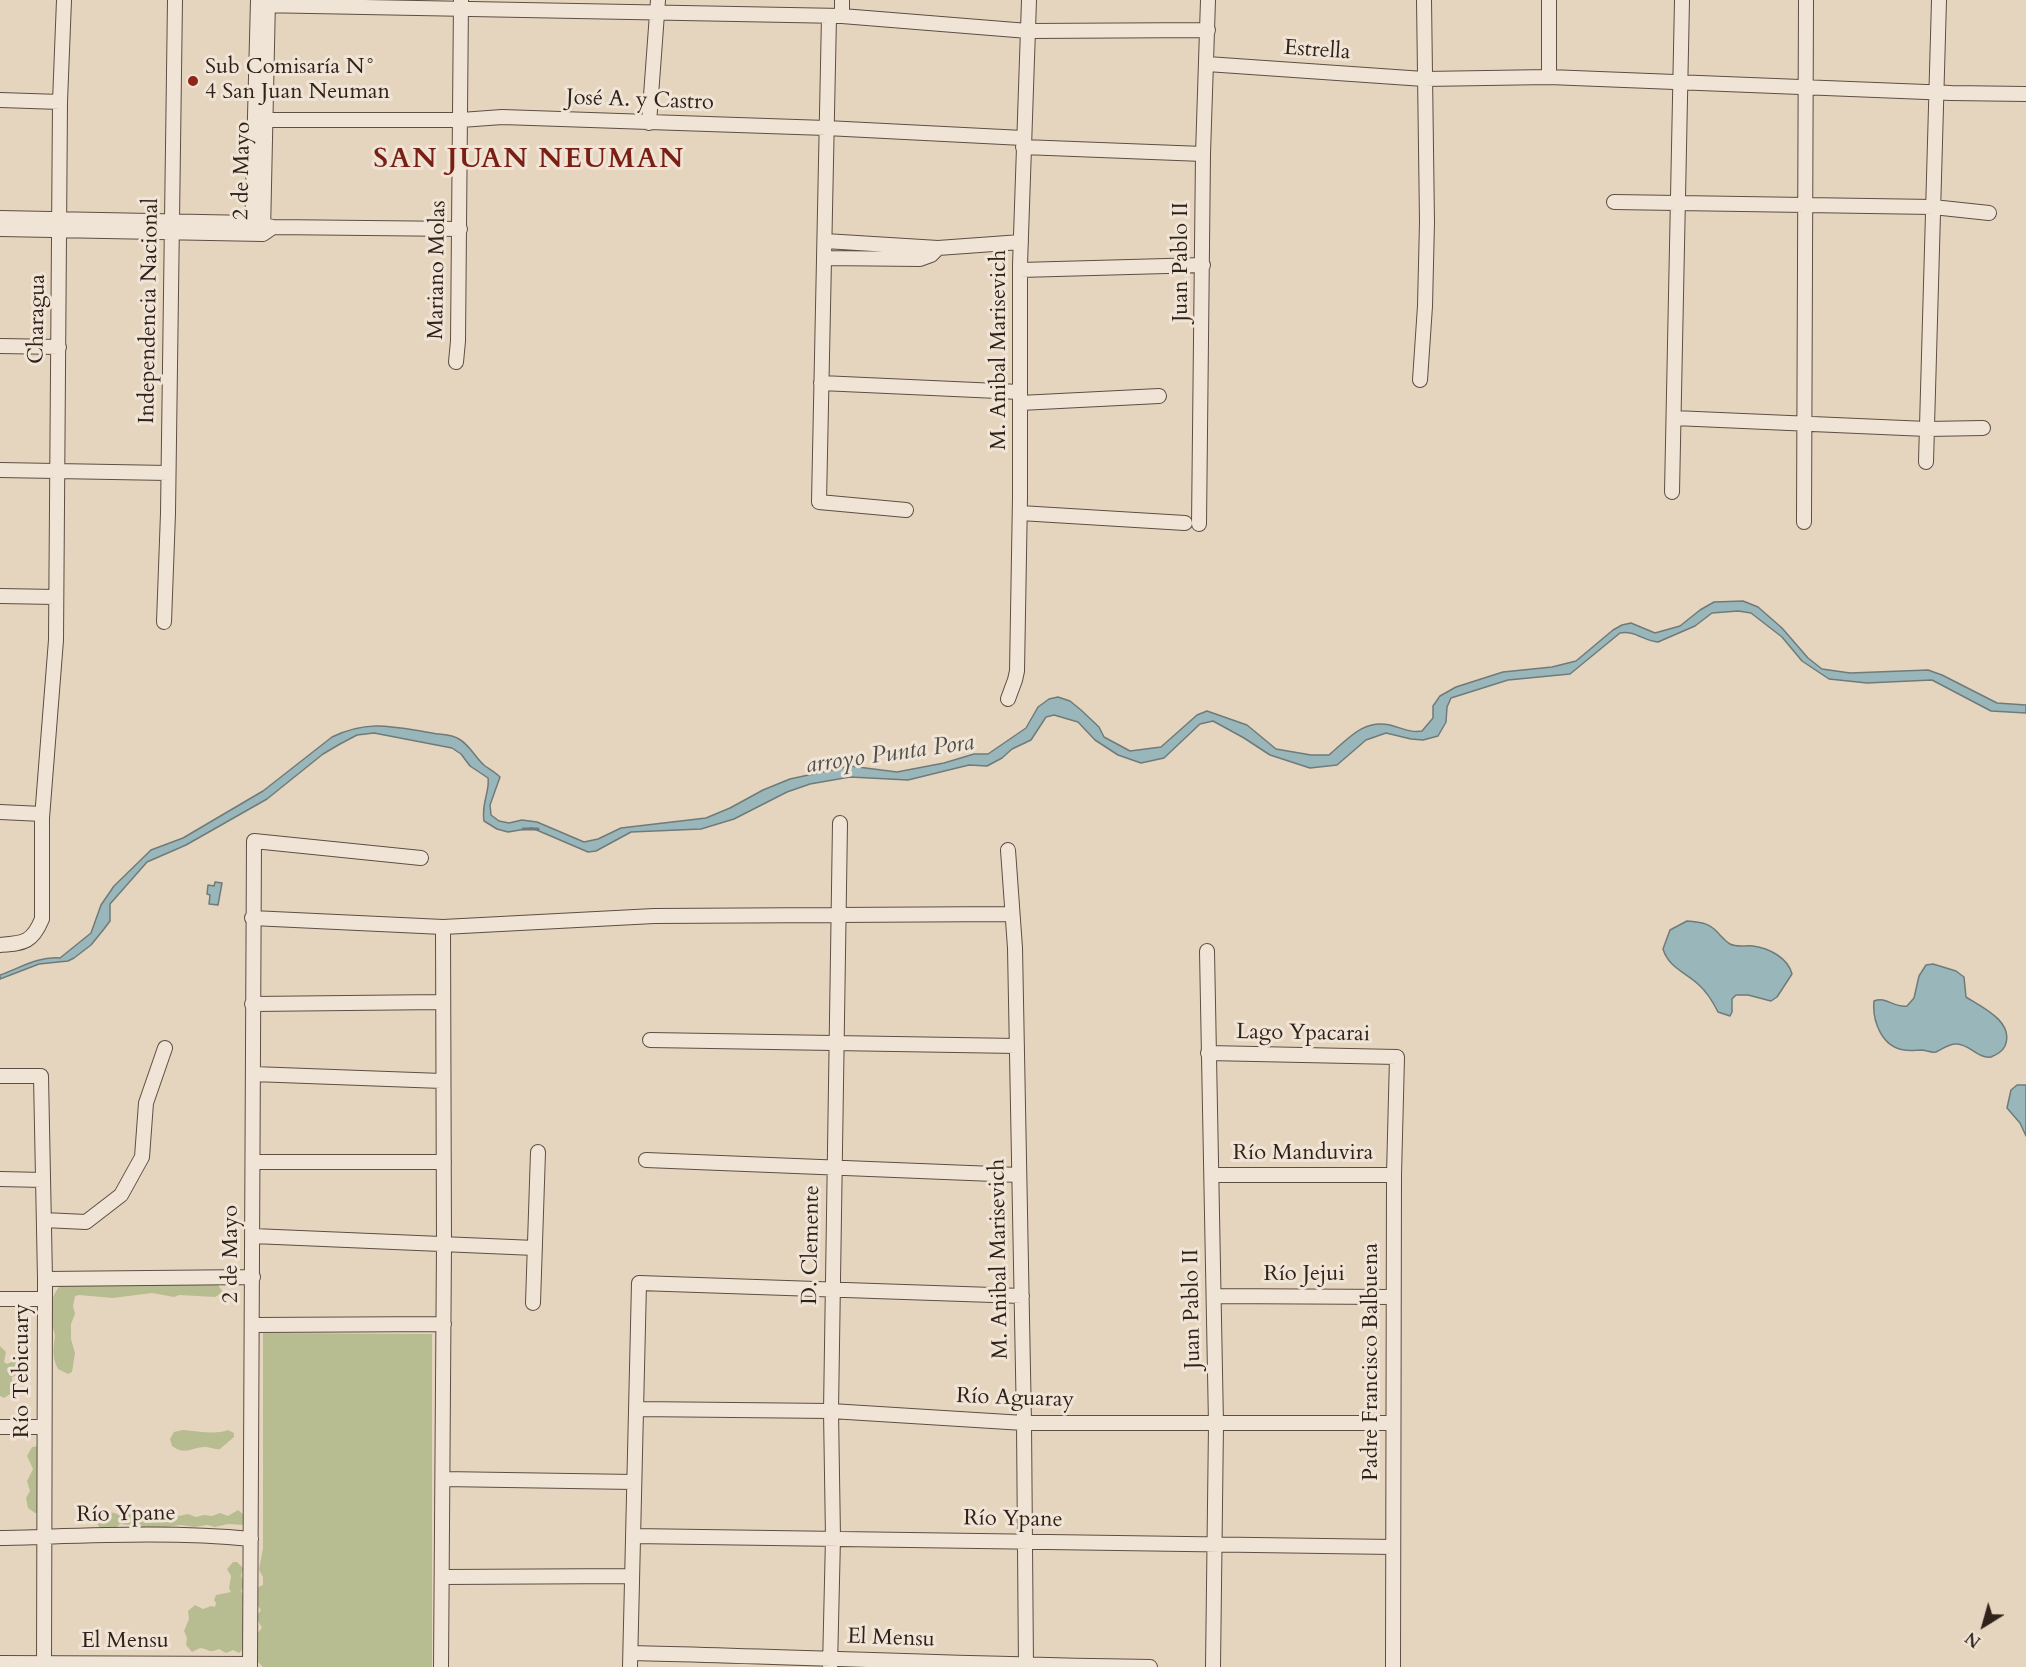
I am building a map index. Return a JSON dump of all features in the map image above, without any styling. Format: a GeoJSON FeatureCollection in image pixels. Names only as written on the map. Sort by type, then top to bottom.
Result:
{"type":"FeatureCollection","features":[{"type":"Feature","properties":{"kind":"street","name":"Charagua"},"geometry":{"type":"LineString","coordinates":[[0,945],[24,943],[36,933],[42,919],[42,818],[56,639],[60,102],[64,0]]}},
{"type":"Feature","properties":{"kind":"street","name":"Independencia Nacional"},"geometry":{"type":"LineString","coordinates":[[164,622],[176,0]]}},
{"type":"Feature","properties":{"kind":"street"},"geometry":{"type":"LineString","coordinates":[[842,0],[835,16],[826,128],[819,502],[906,510]]}},
{"type":"Feature","properties":{"kind":"street","name":"M. Anibal Marisevich"},"geometry":{"type":"LineString","coordinates":[[1008,699],[1017,671],[1020,513],[1020,270],[1029,0]]}},
{"type":"Feature","properties":{"kind":"street","name":"Juan Pablo II"},"geometry":{"type":"LineString","coordinates":[[1020,513],[1192,523],[1203,265],[1203,154],[1209,0]]}},
{"type":"Feature","properties":{"kind":"street"},"geometry":{"type":"LineString","coordinates":[[1420,380],[1427,222],[1424,0]]}},
{"type":"Feature","properties":{"kind":"street"},"geometry":{"type":"LineString","coordinates":[[1549,0],[1549,77]]}},
{"type":"Feature","properties":{"kind":"street"},"geometry":{"type":"LineString","coordinates":[[1672,492],[1682,0]]}},
{"type":"Feature","properties":{"kind":"street"},"geometry":{"type":"LineString","coordinates":[[1804,522],[1806,0]]}},
{"type":"Feature","properties":{"kind":"street"},"geometry":{"type":"LineString","coordinates":[[1926,462],[1940,0]]}},
{"type":"Feature","properties":{"kind":"street"},"geometry":{"type":"LineString","coordinates":[[263,3],[658,7],[835,16],[1028,31],[1208,30]]}},
{"type":"Feature","properties":{"kind":"street","name":"2 de Mayo"},"geometry":{"type":"LineString","coordinates":[[261,228],[260,120],[263,3]]}},
{"type":"Feature","properties":{"kind":"street","name":"Mariano Molas"},"geometry":{"type":"LineString","coordinates":[[456,362],[460,230],[461,5]]}},
{"type":"Feature","properties":{"kind":"street"},"geometry":{"type":"LineString","coordinates":[[650,123],[658,7]]}},
{"type":"Feature","properties":{"kind":"street","name":"Estrella"},"geometry":{"type":"LineString","coordinates":[[1206,64],[1424,80],[1549,77],[2026,94]]}},
{"type":"Feature","properties":{"kind":"street"},"geometry":{"type":"LineString","coordinates":[[0,100],[60,102]]}},
{"type":"Feature","properties":{"kind":"street","name":"José A. y Castro"},"geometry":{"type":"LineString","coordinates":[[260,120],[461,120],[513,117],[826,128],[1203,154]]}},
{"type":"Feature","properties":{"kind":"street"},"geometry":{"type":"LineString","coordinates":[[1614,202],[1933,207],[1989,213]]}},
{"type":"Feature","properties":{"kind":"street"},"geometry":{"type":"LineString","coordinates":[[0,218],[60,224],[172,227],[460,230]]}},
{"type":"Feature","properties":{"kind":"street"},"geometry":{"type":"LineString","coordinates":[[0,229],[60,224]]}},
{"type":"Feature","properties":{"kind":"street"},"geometry":{"type":"LineString","coordinates":[[825,241],[938,248],[1021,242]]}},
{"type":"Feature","properties":{"kind":"street"},"geometry":{"type":"LineString","coordinates":[[824,258],[920,259],[931,255],[938,248]]}},
{"type":"Feature","properties":{"kind":"street"},"geometry":{"type":"LineString","coordinates":[[1020,270],[1203,265]]}},
{"type":"Feature","properties":{"kind":"street"},"geometry":{"type":"LineString","coordinates":[[0,346],[58,346]]}},
{"type":"Feature","properties":{"kind":"street"},"geometry":{"type":"LineString","coordinates":[[821,383],[1020,397],[1159,396]]}},
{"type":"Feature","properties":{"kind":"street"},"geometry":{"type":"LineString","coordinates":[[1674,418],[1927,429],[1983,428]]}},
{"type":"Feature","properties":{"kind":"street"},"geometry":{"type":"LineString","coordinates":[[0,470],[168,473]]}},
{"type":"Feature","properties":{"kind":"street"},"geometry":{"type":"LineString","coordinates":[[0,596],[56,597]]}},
{"type":"Feature","properties":{"kind":"street"},"geometry":{"type":"LineString","coordinates":[[0,812],[42,814],[42,818]]}},
{"type":"Feature","properties":{"kind":"street","name":"D. Clemente"},"geometry":{"type":"LineString","coordinates":[[830,1662],[833,1538],[832,1290],[840,823]]}},
{"type":"Feature","properties":{"kind":"street","name":"2 de Mayo"},"geometry":{"type":"LineString","coordinates":[[250,1665],[254,841],[422,858]]}},
{"type":"Feature","properties":{"kind":"street","name":"M. Anibal Marisevich"},"geometry":{"type":"LineString","coordinates":[[1008,850],[1017,1046],[1026,1666]]}},
{"type":"Feature","properties":{"kind":"street"},"geometry":{"type":"LineString","coordinates":[[252,918],[443,927],[654,916],[1012,914]]}},
{"type":"Feature","properties":{"kind":"street"},"geometry":{"type":"LineString","coordinates":[[441,1667],[444,1324],[443,927]]}},
{"type":"Feature","properties":{"kind":"street","name":"Juan Pablo II"},"geometry":{"type":"LineString","coordinates":[[1207,951],[1216,1424],[1213,1667]]}},
{"type":"Feature","properties":{"kind":"street"},"geometry":{"type":"LineString","coordinates":[[252,1004],[443,1002]]}},
{"type":"Feature","properties":{"kind":"street"},"geometry":{"type":"LineString","coordinates":[[650,1040],[1017,1046]]}},
{"type":"Feature","properties":{"kind":"street"},"geometry":{"type":"LineString","coordinates":[[44,1220],[86,1222],[121,1195],[142,1157],[146,1103],[165,1048]]}},
{"type":"Feature","properties":{"kind":"street","name":"Lago Ypacarai"},"geometry":{"type":"LineString","coordinates":[[1208,1053],[1397,1058]]}},
{"type":"Feature","properties":{"kind":"street","name":"Padre Francisco Balbuena"},"geometry":{"type":"LineString","coordinates":[[1393,1667],[1393,1297],[1397,1058]]}},
{"type":"Feature","properties":{"kind":"street"},"geometry":{"type":"LineString","coordinates":[[253,1074],[442,1081]]}},
{"type":"Feature","properties":{"kind":"street","name":"Río Tebicuary"},"geometry":{"type":"LineString","coordinates":[[0,1076],[41,1076],[45,1279],[44,1665]]}},
{"type":"Feature","properties":{"kind":"street"},"geometry":{"type":"LineString","coordinates":[[533,1303],[538,1152]]}},
{"type":"Feature","properties":{"kind":"street"},"geometry":{"type":"LineString","coordinates":[[646,1160],[1019,1175]]}},
{"type":"Feature","properties":{"kind":"street"},"geometry":{"type":"LineString","coordinates":[[253,1162],[444,1162]]}},
{"type":"Feature","properties":{"kind":"street","name":"Río Manduvira"},"geometry":{"type":"LineString","coordinates":[[1212,1175],[1394,1175]]}},
{"type":"Feature","properties":{"kind":"street"},"geometry":{"type":"LineString","coordinates":[[0,1179],[43,1180]]}},
{"type":"Feature","properties":{"kind":"street"},"geometry":{"type":"LineString","coordinates":[[253,1236],[535,1248]]}},
{"type":"Feature","properties":{"kind":"street"},"geometry":{"type":"LineString","coordinates":[[45,1279],[253,1277]]}},
{"type":"Feature","properties":{"kind":"street"},"geometry":{"type":"LineString","coordinates":[[630,1660],[639,1283],[1022,1296]]}},
{"type":"Feature","properties":{"kind":"street","name":"Río Jejui"},"geometry":{"type":"LineString","coordinates":[[1214,1296],[1393,1297]]}},
{"type":"Feature","properties":{"kind":"street"},"geometry":{"type":"LineString","coordinates":[[0,1299],[44,1299]]}},
{"type":"Feature","properties":{"kind":"street"},"geometry":{"type":"LineString","coordinates":[[253,1325],[444,1324]]}},
{"type":"Feature","properties":{"kind":"street","name":"Río Aguaray"},"geometry":{"type":"LineString","coordinates":[[636,1409],[831,1411],[1024,1423],[1393,1423]]}},
{"type":"Feature","properties":{"kind":"street"},"geometry":{"type":"LineString","coordinates":[[0,1427],[44,1428]]}},
{"type":"Feature","properties":{"kind":"street"},"geometry":{"type":"LineString","coordinates":[[443,1479],[634,1482]]}},
{"type":"Feature","properties":{"kind":"street","name":"Río Ypane"},"geometry":{"type":"LineString","coordinates":[[0,1538],[200,1535],[251,1539]]}},
{"type":"Feature","properties":{"kind":"street","name":"Río Ypane"},"geometry":{"type":"LineString","coordinates":[[633,1536],[1392,1547]]}},
{"type":"Feature","properties":{"kind":"street"},"geometry":{"type":"LineString","coordinates":[[442,1577],[632,1576]]}},
{"type":"Feature","properties":{"kind":"street","name":"El Mensu"},"geometry":{"type":"LineString","coordinates":[[630,1660],[1150,1667]]}},
{"type":"Feature","properties":{"kind":"street","name":"El Mensu"},"geometry":{"type":"LineString","coordinates":[[0,1663],[250,1665]]}},
{"type":"Feature","properties":{"kind":"green space"},"geometry":{"type":"Polygon","coordinates":[[[209,1282],[218,1285],[223,1292],[215,1297],[179,1295],[174,1297],[152,1293],[113,1298],[75,1296],[73,1306],[75,1314],[71,1324],[71,1339],[75,1353],[72,1372],[68,1374],[58,1369],[53,1349],[55,1335],[52,1326],[51,1303],[60,1286],[175,1285],[209,1282]]]}},
{"type":"Feature","properties":{"kind":"green space"},"geometry":{"type":"Polygon","coordinates":[[[263,1333],[432,1334],[432,1667],[263,1667],[257,1661],[253,1638],[262,1628],[256,1617],[261,1610],[257,1605],[256,1588],[263,1585],[263,1577],[259,1570],[263,1548],[263,1333]]]}},
{"type":"Feature","properties":{"kind":"green space"},"geometry":{"type":"Polygon","coordinates":[[[0,1346],[6,1352],[4,1362],[7,1364],[14,1361],[21,1366],[17,1370],[20,1374],[12,1377],[13,1392],[4,1398],[0,1396],[0,1346]]]}},
{"type":"Feature","properties":{"kind":"green space"},"geometry":{"type":"Polygon","coordinates":[[[183,1430],[212,1432],[228,1430],[234,1433],[234,1437],[220,1449],[200,1447],[181,1450],[172,1446],[170,1439],[174,1432],[183,1430]]]}},
{"type":"Feature","properties":{"kind":"green space"},"geometry":{"type":"Polygon","coordinates":[[[39,1446],[41,1512],[35,1513],[28,1508],[26,1498],[30,1491],[27,1481],[33,1469],[27,1456],[32,1447],[39,1446]]]}},
{"type":"Feature","properties":{"kind":"green space"},"geometry":{"type":"Polygon","coordinates":[[[238,1510],[244,1515],[245,1523],[242,1525],[194,1527],[181,1525],[151,1529],[120,1524],[114,1530],[101,1530],[96,1522],[101,1514],[109,1512],[121,1517],[133,1513],[162,1511],[179,1516],[188,1514],[196,1517],[220,1513],[228,1516],[238,1510]]]}},
{"type":"Feature","properties":{"kind":"green space"},"geometry":{"type":"Polygon","coordinates":[[[233,1562],[237,1562],[243,1568],[241,1576],[245,1584],[241,1591],[246,1599],[242,1607],[245,1622],[242,1636],[244,1648],[239,1653],[233,1650],[226,1653],[219,1649],[210,1651],[200,1648],[192,1652],[186,1645],[187,1638],[184,1631],[189,1619],[188,1611],[195,1605],[203,1609],[215,1607],[216,1595],[231,1592],[229,1588],[231,1576],[227,1569],[233,1562]]]}},
{"type":"Feature","properties":{"kind":"water"},"geometry":{"type":"Polygon","coordinates":[[[1743,601],[1758,607],[1782,628],[1808,658],[1822,669],[1850,673],[1928,670],[1997,703],[2026,705],[2026,713],[1991,711],[1932,680],[1867,683],[1829,679],[1802,661],[1782,637],[1751,613],[1738,611],[1712,613],[1695,626],[1658,642],[1630,633],[1620,633],[1570,674],[1508,680],[1451,698],[1447,707],[1446,722],[1438,736],[1423,740],[1386,733],[1366,740],[1337,765],[1310,768],[1270,755],[1213,721],[1200,724],[1164,758],[1141,763],[1118,755],[1095,740],[1078,722],[1054,715],[1046,717],[1031,740],[1012,749],[1002,758],[987,766],[969,765],[908,780],[850,777],[810,784],[787,792],[734,819],[701,829],[631,832],[596,851],[588,852],[532,828],[508,832],[497,829],[484,821],[488,778],[470,766],[461,754],[452,748],[374,733],[357,735],[323,754],[267,799],[186,845],[147,862],[110,904],[110,921],[104,929],[91,945],[74,958],[68,961],[39,964],[0,979],[0,975],[29,963],[60,958],[91,933],[101,905],[114,886],[151,850],[183,838],[263,791],[332,737],[358,728],[393,727],[456,737],[467,745],[485,766],[500,777],[490,805],[491,815],[499,821],[509,823],[522,820],[537,822],[584,842],[598,839],[621,828],[706,818],[790,779],[850,766],[897,772],[944,763],[974,754],[988,754],[1026,728],[1038,707],[1049,699],[1058,697],[1070,701],[1081,710],[1099,727],[1104,737],[1130,751],[1161,747],[1197,715],[1207,711],[1247,725],[1276,749],[1311,755],[1329,755],[1356,732],[1372,725],[1390,725],[1410,731],[1422,731],[1433,718],[1433,706],[1440,696],[1456,687],[1503,672],[1552,667],[1576,661],[1622,625],[1631,623],[1655,633],[1680,626],[1714,602],[1743,601]]]}},
{"type":"Feature","properties":{"kind":"water"},"geometry":{"type":"Polygon","coordinates":[[[215,882],[222,883],[218,905],[209,904],[210,895],[207,894],[208,885],[214,886],[215,882]]]}},
{"type":"Feature","properties":{"kind":"water"},"geometry":{"type":"Polygon","coordinates":[[[1687,921],[1709,926],[1733,945],[1759,947],[1782,959],[1792,974],[1777,997],[1771,1001],[1748,995],[1736,995],[1732,999],[1730,1016],[1718,1012],[1705,991],[1669,961],[1663,949],[1670,930],[1687,921]]]}},
{"type":"Feature","properties":{"kind":"water"},"geometry":{"type":"Polygon","coordinates":[[[1933,964],[1956,971],[1964,977],[1966,997],[1995,1016],[2001,1023],[2007,1037],[2005,1046],[1999,1053],[1986,1057],[1966,1046],[1957,1044],[1934,1052],[1904,1050],[1896,1048],[1884,1038],[1877,1025],[1874,1001],[1882,1000],[1907,1006],[1914,998],[1919,976],[1926,965],[1933,964]]]}},
{"type":"Feature","properties":{"kind":"water"},"geometry":{"type":"Polygon","coordinates":[[[2017,1085],[2026,1085],[2026,1136],[2020,1123],[2007,1108],[2011,1090],[2017,1085]]]}},
{"type":"Feature","properties":{"kind":"waterway","name":"arroyo Punta Pora"},"geometry":{"type":"LineString","coordinates":[[523,829],[538,829]]}},
{"type":"Feature","properties":{"kind":"place","name":"Sub Comisaría N° 4 San Juan Neuman"},"geometry":{"type":"Point","coordinates":[193,81]}},
{"type":"Feature","properties":{"kind":"district","name":"SAN JUAN NEUMAN"},"geometry":{"type":"Point","coordinates":[529,161]}}]}
